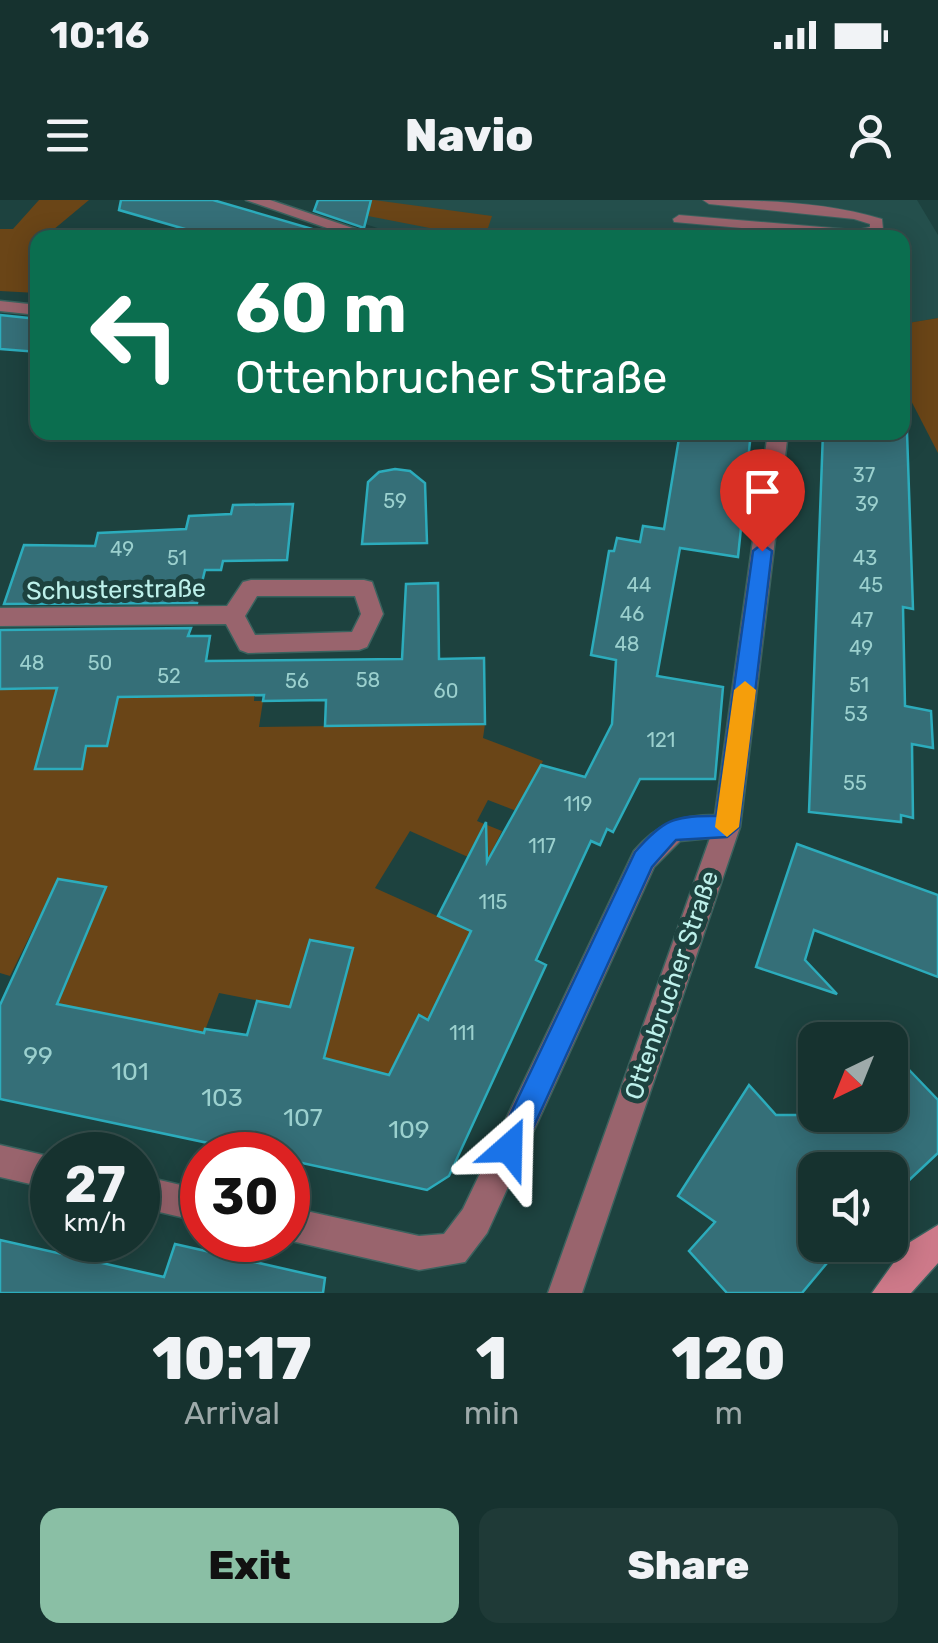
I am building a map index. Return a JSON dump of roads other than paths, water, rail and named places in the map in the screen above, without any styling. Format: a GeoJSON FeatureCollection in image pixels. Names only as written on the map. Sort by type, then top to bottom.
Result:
{"type":"FeatureCollection","features":[{"type":"Feature","properties":{"kind":"main road"},"geometry":{"type":"LineString","coordinates":[[889,1293],[938,1242]]}},
{"type":"Feature","properties":{"kind":"street"},"geometry":{"type":"LineString","coordinates":[[254,200],[349,230]]}},
{"type":"Feature","properties":{"kind":"street"},"geometry":{"type":"LineString","coordinates":[[0,306],[30,309]]}},
{"type":"Feature","properties":{"kind":"street","name":"Ottenbrucher Straße"},"geometry":{"type":"LineString","coordinates":[[565,1293],[727,827],[777,440]]}},
{"type":"Feature","properties":{"kind":"street","name":"Schusterstraße"},"geometry":{"type":"LineString","coordinates":[[252,588],[364,588],[372,614],[359,642],[248,644],[233,615],[252,588]]}},
{"type":"Feature","properties":{"kind":"street","name":"Schusterstraße"},"geometry":{"type":"LineString","coordinates":[[0,618],[233,615]]}},
{"type":"Feature","properties":{"kind":"street"},"geometry":{"type":"LineString","coordinates":[[310,1229],[418,1253],[453,1250],[475,1221],[644,859],[668,832],[689,826],[727,827]]}},
{"type":"Feature","properties":{"kind":"street"},"geometry":{"type":"LineString","coordinates":[[0,1161],[30,1168]]}},
{"type":"Feature","properties":{"kind":"lane"},"geometry":{"type":"LineString","coordinates":[[709,200],[855,215],[877,222],[872,230]]}},
{"type":"Feature","properties":{"kind":"lane"},"geometry":{"type":"LineString","coordinates":[[678,219],[809,230]]}}]}
